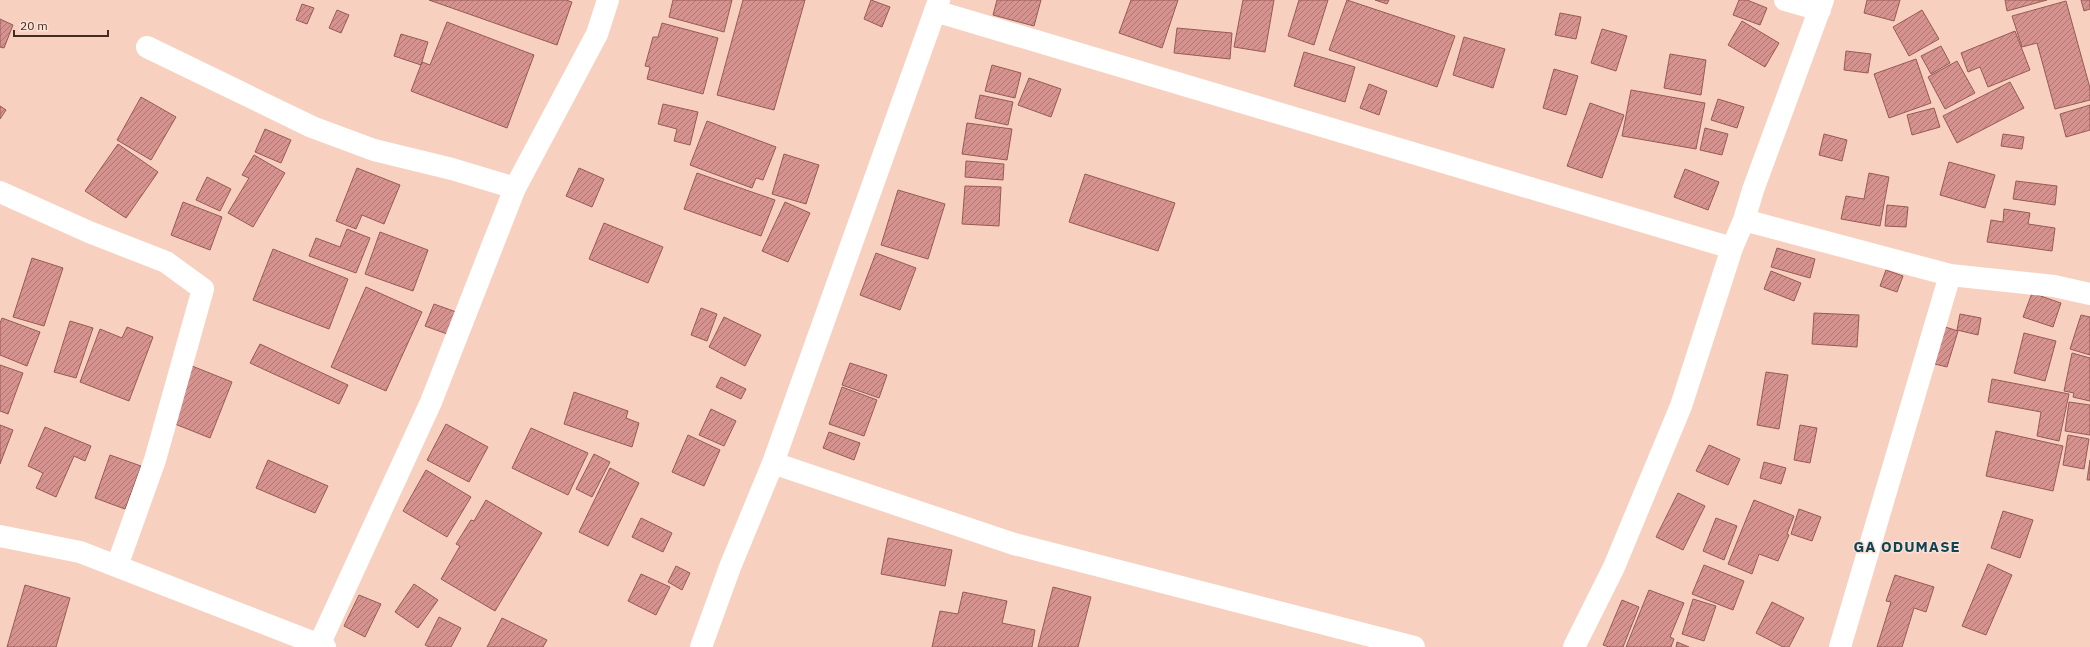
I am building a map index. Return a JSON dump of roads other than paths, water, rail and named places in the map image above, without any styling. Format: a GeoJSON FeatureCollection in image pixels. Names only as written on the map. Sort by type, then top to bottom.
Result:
{"type":"FeatureCollection","features":[{"type":"Feature","properties":{"kind":"street"},"geometry":{"type":"LineString","coordinates":[[0,536],[80,552],[322,646],[431,402],[515,188],[597,34],[608,0]]}},
{"type":"Feature","properties":{"kind":"street"},"geometry":{"type":"LineString","coordinates":[[1574,647],[1614,567],[1681,406],[1732,248],[1744,220],[1753,190],[1821,5],[1785,0]]}},
{"type":"Feature","properties":{"kind":"street"},"geometry":{"type":"LineString","coordinates":[[701,647],[730,567],[773,463],[937,6],[1732,248]]}},
{"type":"Feature","properties":{"kind":"street"},"geometry":{"type":"LineString","coordinates":[[147,47],[312,127],[374,150],[452,169],[515,188]]}},
{"type":"Feature","properties":{"kind":"street"},"geometry":{"type":"LineString","coordinates":[[0,192],[89,232],[166,262],[203,289],[155,460],[117,566]]}},
{"type":"Feature","properties":{"kind":"street"},"geometry":{"type":"LineString","coordinates":[[1744,220],[1950,274],[2054,286],[2090,294]]}},
{"type":"Feature","properties":{"kind":"street"},"geometry":{"type":"LineString","coordinates":[[1840,647],[1950,274]]}},
{"type":"Feature","properties":{"kind":"street"},"geometry":{"type":"LineString","coordinates":[[773,463],[1014,544],[1414,647]]}},
{"type":"Feature","properties":{"kind":"district","name":"GA ODUMASE"},"geometry":{"type":"Point","coordinates":[1907,547]}}]}
